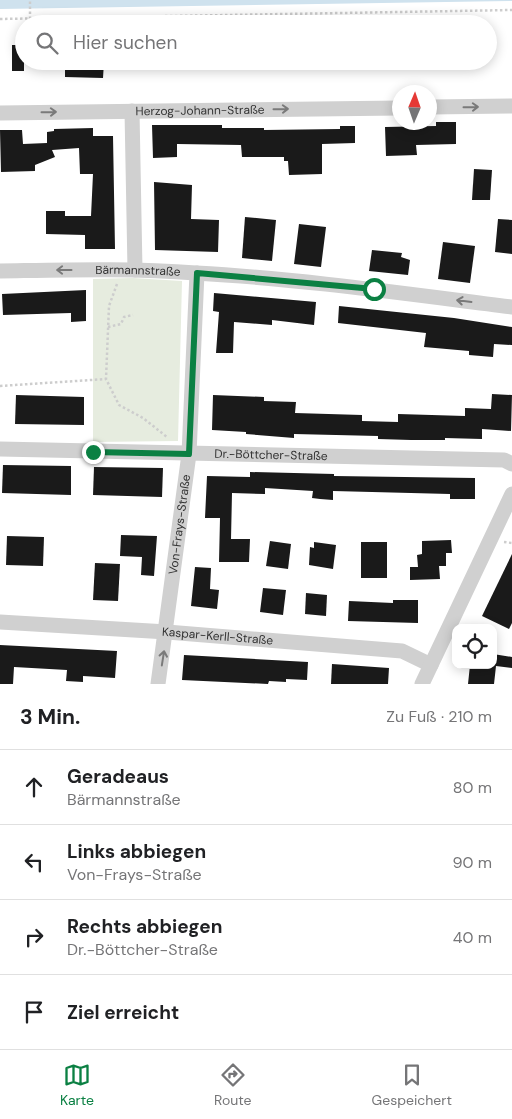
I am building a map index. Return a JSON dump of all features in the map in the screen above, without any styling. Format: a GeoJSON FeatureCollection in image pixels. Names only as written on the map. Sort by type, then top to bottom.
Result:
{"type":"FeatureCollection","features":[{"type":"Feature","properties":{"kind":"street"},"geometry":{"type":"LineString","coordinates":[[437,107],[512,106]]}},
{"type":"Feature","properties":{"kind":"street","name":"Herzog-Johann-Straße"},"geometry":{"type":"LineString","coordinates":[[0,113],[392,108]]}},
{"type":"Feature","properties":{"kind":"street"},"geometry":{"type":"LineString","coordinates":[[129,270],[132,111]]}},
{"type":"Feature","properties":{"kind":"street","name":"Bärmannstraße"},"geometry":{"type":"LineString","coordinates":[[0,271],[129,270],[197,273],[374,289],[512,307]]}},
{"type":"Feature","properties":{"kind":"street","name":"Von-Frays-Straße"},"geometry":{"type":"LineString","coordinates":[[158,684],[167,632],[189,454],[197,273]]}},
{"type":"Feature","properties":{"kind":"street","name":"Dr.-Böttcher-Straße"},"geometry":{"type":"LineString","coordinates":[[0,449],[504,460],[512,464]]}},
{"type":"Feature","properties":{"kind":"street"},"geometry":{"type":"LineString","coordinates":[[422,684],[512,494]]}},
{"type":"Feature","properties":{"kind":"street","name":"Kaspar-Kerll-Straße"},"geometry":{"type":"LineString","coordinates":[[0,622],[167,632],[402,651],[431,666]]}},
{"type":"Feature","properties":{"kind":"path"},"geometry":{"type":"LineString","coordinates":[[30,0],[30,15]]}},
{"type":"Feature","properties":{"kind":"path"},"geometry":{"type":"LineString","coordinates":[[244,15],[512,10]]}},
{"type":"Feature","properties":{"kind":"path"},"geometry":{"type":"LineString","coordinates":[[0,19],[15,19]]}},
{"type":"Feature","properties":{"kind":"path"},"geometry":{"type":"LineString","coordinates":[[129,270],[109,306],[106,379],[119,405],[142,418],[189,454]]}},
{"type":"Feature","properties":{"kind":"path"},"geometry":{"type":"LineString","coordinates":[[108,327],[121,324],[124,317],[132,315]]}},
{"type":"Feature","properties":{"kind":"path"},"geometry":{"type":"LineString","coordinates":[[0,386],[106,379]]}},
{"type":"Feature","properties":{"kind":"shaded area"},"geometry":{"type":"Polygon","coordinates":[[[133,278],[182,281],[178,441],[93,442],[93,279],[133,278]]]}},
{"type":"Feature","properties":{"kind":"water"},"geometry":{"type":"Polygon","coordinates":[[[0,0],[512,0],[512,1],[0,9],[0,0]]]}},
{"type":"Feature","properties":{"kind":"building"},"geometry":{"type":"Polygon","coordinates":[[[12,45],[15,45],[15,70],[24,71],[12,71],[12,45]]]}},
{"type":"Feature","properties":{"kind":"building"},"geometry":{"type":"Polygon","coordinates":[[[65,70],[103,70],[103,78],[65,77],[65,70]]]}},
{"type":"Feature","properties":{"kind":"building"},"geometry":{"type":"Polygon","coordinates":[[[437,122],[456,122],[456,144],[416,145],[417,155],[386,156],[385,127],[392,127],[392,130],[437,130],[437,122]]]}},
{"type":"Feature","properties":{"kind":"building"},"geometry":{"type":"Polygon","coordinates":[[[152,125],[222,125],[222,128],[264,128],[264,130],[340,129],[340,126],[355,126],[355,143],[322,144],[322,174],[289,175],[288,161],[284,161],[284,157],[242,157],[241,145],[177,144],[177,157],[153,158],[152,125]]]}},
{"type":"Feature","properties":{"kind":"building"},"geometry":{"type":"Polygon","coordinates":[[[93,128],[93,136],[113,136],[115,249],[85,249],[85,235],[46,234],[46,211],[65,211],[65,216],[91,216],[93,174],[80,174],[79,148],[52,150],[55,157],[35,165],[35,171],[1,172],[0,130],[22,130],[23,144],[47,143],[47,132],[54,131],[54,129],[93,128]]]}},
{"type":"Feature","properties":{"kind":"building"},"geometry":{"type":"Polygon","coordinates":[[[474,169],[492,170],[490,200],[472,200],[474,169]]]}},
{"type":"Feature","properties":{"kind":"building"},"geometry":{"type":"Polygon","coordinates":[[[154,182],[192,185],[191,219],[219,220],[218,252],[155,250],[154,182]]]}},
{"type":"Feature","properties":{"kind":"building"},"geometry":{"type":"Polygon","coordinates":[[[245,217],[276,220],[272,261],[242,258],[245,217]]]}},
{"type":"Feature","properties":{"kind":"building"},"geometry":{"type":"Polygon","coordinates":[[[498,219],[512,220],[512,254],[495,252],[498,219]]]}},
{"type":"Feature","properties":{"kind":"building"},"geometry":{"type":"Polygon","coordinates":[[[299,224],[326,227],[321,267],[294,264],[299,224]]]}},
{"type":"Feature","properties":{"kind":"building"},"geometry":{"type":"Polygon","coordinates":[[[443,242],[475,246],[470,283],[438,279],[443,242]]]}},
{"type":"Feature","properties":{"kind":"building"},"geometry":{"type":"Polygon","coordinates":[[[372,250],[402,253],[401,257],[410,260],[408,275],[369,271],[372,250]]]}},
{"type":"Feature","properties":{"kind":"building"},"geometry":{"type":"Polygon","coordinates":[[[86,290],[86,321],[71,322],[71,313],[3,315],[2,294],[86,290]]]}},
{"type":"Feature","properties":{"kind":"building"},"geometry":{"type":"Polygon","coordinates":[[[214,293],[316,302],[314,325],[272,320],[272,325],[234,322],[233,353],[216,353],[219,312],[213,311],[214,293]]]}},
{"type":"Feature","properties":{"kind":"building"},"geometry":{"type":"Polygon","coordinates":[[[339,306],[454,318],[512,327],[512,345],[494,344],[493,357],[469,355],[469,351],[424,347],[426,333],[338,323],[339,306]]]}},
{"type":"Feature","properties":{"kind":"building"},"geometry":{"type":"Polygon","coordinates":[[[492,394],[512,395],[511,431],[482,429],[482,439],[445,438],[445,440],[411,440],[378,439],[378,436],[294,434],[294,438],[212,430],[213,395],[264,397],[264,401],[296,402],[295,413],[362,415],[362,421],[398,422],[398,414],[465,416],[465,408],[491,409],[492,394]]]}},
{"type":"Feature","properties":{"kind":"building"},"geometry":{"type":"Polygon","coordinates":[[[16,395],[84,397],[84,425],[15,424],[16,395]]]}},
{"type":"Feature","properties":{"kind":"building"},"geometry":{"type":"Polygon","coordinates":[[[3,465],[71,466],[71,495],[2,493],[3,465]]]}},
{"type":"Feature","properties":{"kind":"building"},"geometry":{"type":"Polygon","coordinates":[[[94,467],[163,468],[162,497],[93,495],[94,467]]]}},
{"type":"Feature","properties":{"kind":"building"},"geometry":{"type":"Polygon","coordinates":[[[250,472],[334,474],[334,476],[475,478],[475,499],[450,499],[450,494],[333,491],[333,500],[312,498],[313,491],[265,488],[265,494],[232,493],[231,539],[250,539],[249,562],[219,562],[220,518],[205,518],[207,476],[250,477],[250,472]]]}},
{"type":"Feature","properties":{"kind":"building"},"geometry":{"type":"Polygon","coordinates":[[[121,535],[157,536],[154,576],[141,575],[142,557],[120,556],[121,535]]]}},
{"type":"Feature","properties":{"kind":"building"},"geometry":{"type":"Polygon","coordinates":[[[7,536],[44,537],[43,566],[6,565],[7,536]]]}},
{"type":"Feature","properties":{"kind":"building"},"geometry":{"type":"Polygon","coordinates":[[[451,540],[452,553],[446,553],[446,566],[439,566],[440,579],[410,580],[410,567],[418,567],[417,555],[422,554],[422,541],[451,540]]]}},
{"type":"Feature","properties":{"kind":"building"},"geometry":{"type":"Polygon","coordinates":[[[270,541],[291,544],[288,569],[266,566],[270,541]]]}},
{"type":"Feature","properties":{"kind":"building"},"geometry":{"type":"Polygon","coordinates":[[[314,542],[336,545],[333,569],[309,565],[310,547],[314,548],[314,542]]]}},
{"type":"Feature","properties":{"kind":"building"},"geometry":{"type":"Polygon","coordinates":[[[361,542],[387,542],[387,578],[361,578],[361,542]]]}},
{"type":"Feature","properties":{"kind":"building"},"geometry":{"type":"Polygon","coordinates":[[[512,554],[512,623],[509,629],[482,616],[512,554]]]}},
{"type":"Feature","properties":{"kind":"building"},"geometry":{"type":"Polygon","coordinates":[[[95,563],[120,564],[118,601],[93,600],[95,563]]]}},
{"type":"Feature","properties":{"kind":"building"},"geometry":{"type":"Polygon","coordinates":[[[195,567],[211,568],[210,589],[219,590],[217,609],[191,606],[195,567]]]}},
{"type":"Feature","properties":{"kind":"building"},"geometry":{"type":"Polygon","coordinates":[[[263,588],[286,590],[283,615],[260,612],[263,588]]]}},
{"type":"Feature","properties":{"kind":"building"},"geometry":{"type":"Polygon","coordinates":[[[306,593],[327,595],[326,616],[305,614],[306,593]]]}},
{"type":"Feature","properties":{"kind":"building"},"geometry":{"type":"Polygon","coordinates":[[[393,600],[418,600],[418,623],[348,621],[349,601],[393,603],[393,600]]]}},
{"type":"Feature","properties":{"kind":"building"},"geometry":{"type":"Polygon","coordinates":[[[0,645],[117,651],[115,678],[83,676],[83,682],[66,681],[67,670],[14,667],[13,684],[0,684],[0,645]]]}},
{"type":"Feature","properties":{"kind":"building"},"geometry":{"type":"Polygon","coordinates":[[[184,655],[308,662],[307,680],[286,679],[286,682],[269,681],[268,684],[182,680],[184,655]]]}},
{"type":"Feature","properties":{"kind":"building"},"geometry":{"type":"Polygon","coordinates":[[[497,655],[512,657],[512,668],[497,666],[497,655]]]}},
{"type":"Feature","properties":{"kind":"building"},"geometry":{"type":"Polygon","coordinates":[[[332,664],[389,668],[388,684],[331,684],[332,664]]]}},
{"type":"Feature","properties":{"kind":"building"},"geometry":{"type":"Polygon","coordinates":[[[470,669],[496,669],[494,684],[468,684],[470,669]]]}},
{"type":"Feature","properties":{"kind":"route"},"geometry":{"type":"LineString","coordinates":[[93,452],[189,454],[197,273],[374,289]]}}]}
